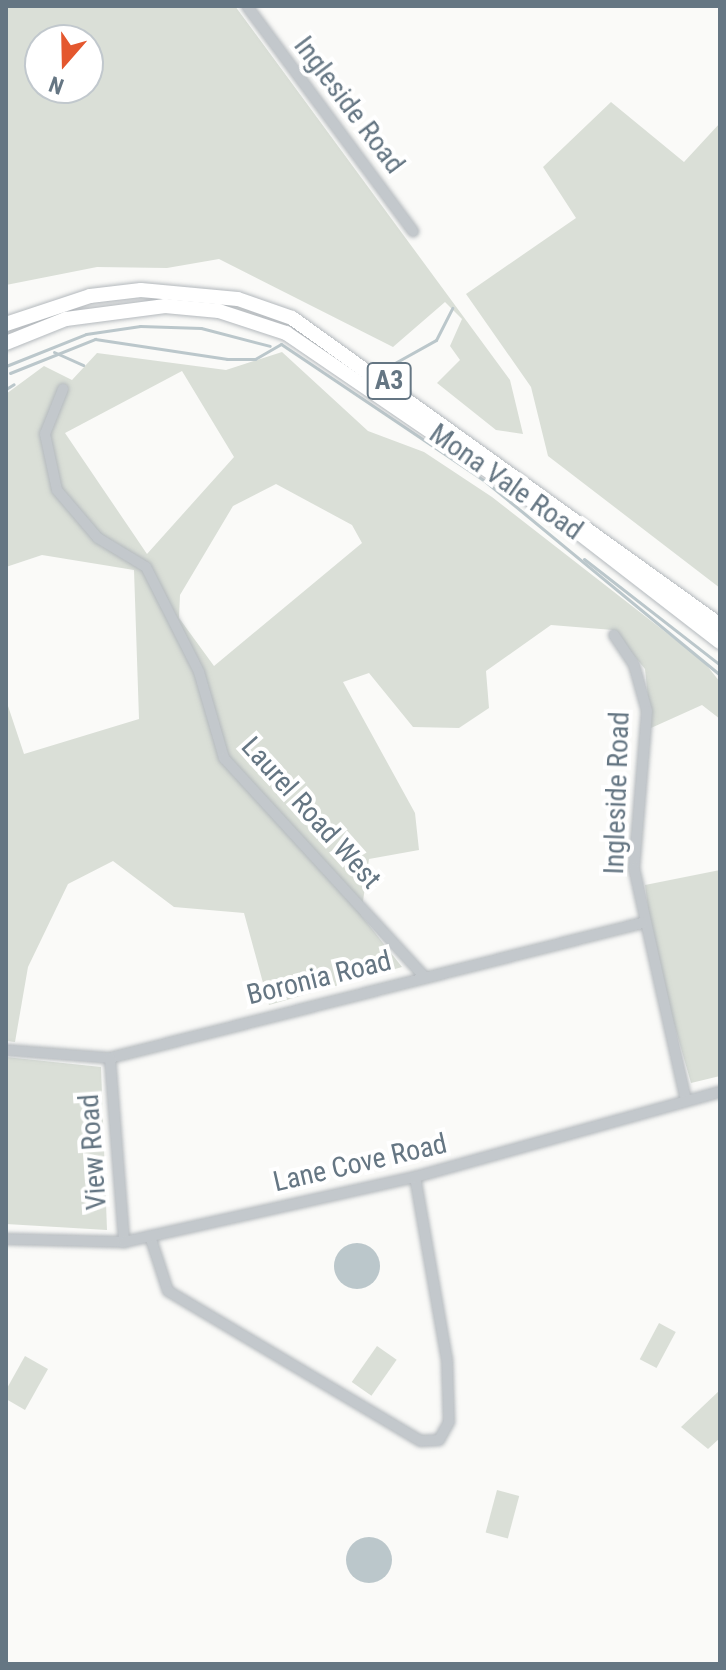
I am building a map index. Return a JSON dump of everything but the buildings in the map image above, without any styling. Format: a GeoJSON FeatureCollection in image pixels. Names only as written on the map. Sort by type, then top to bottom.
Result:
{"type":"FeatureCollection","features":[{"type":"Feature","properties":{"kind":"highway","name":"Mona Vale Road"},"geometry":{"type":"LineString","coordinates":[[6,324],[90,296],[141,290],[238,299],[292,318],[720,625]]}},
{"type":"Feature","properties":{"kind":"highway","name":"Mona Vale Road"},"geometry":{"type":"LineString","coordinates":[[6,343],[66,319],[165,306],[219,311],[286,333],[566,524],[720,642]]}},
{"type":"Feature","properties":{"kind":"street","name":"Ingleside Road"},"geometry":{"type":"LineString","coordinates":[[247,6],[413,231]]}},
{"type":"Feature","properties":{"kind":"street","name":"Laurel Road West"},"geometry":{"type":"LineString","coordinates":[[63,389],[45,434],[57,490],[98,538],[146,567],[199,672],[224,758],[424,976]]}},
{"type":"Feature","properties":{"kind":"street","name":"Ingleside Road"},"geometry":{"type":"LineString","coordinates":[[614,635],[634,665],[647,711],[634,868],[642,923],[686,1100]]}},
{"type":"Feature","properties":{"kind":"street","name":"Boronia Road"},"geometry":{"type":"LineString","coordinates":[[6,1050],[110,1058],[642,923]]}},
{"type":"Feature","properties":{"kind":"street","name":"View Road"},"geometry":{"type":"LineString","coordinates":[[110,1058],[124,1242]]}},
{"type":"Feature","properties":{"kind":"street","name":"Lane Cove Road"},"geometry":{"type":"LineString","coordinates":[[6,1239],[124,1242],[415,1177],[720,1092]]}},
{"type":"Feature","properties":{"kind":"street"},"geometry":{"type":"LineString","coordinates":[[150,1236],[168,1291],[421,1441],[439,1440],[449,1422],[447,1360],[415,1177]]}},
{"type":"Feature","properties":{"kind":"shaded area"},"geometry":{"type":"Polygon","coordinates":[[[6,6],[235,6],[510,380],[523,434],[496,430],[437,383],[460,360],[450,346],[462,319],[445,302],[393,347],[219,259],[167,268],[97,267],[6,285],[6,6]]]}},
{"type":"Feature","properties":{"kind":"shaded area"},"geometry":{"type":"Polygon","coordinates":[[[611,102],[684,162],[720,123],[720,588],[548,456],[531,387],[466,294],[576,218],[543,167],[611,102]]]}},
{"type":"Feature","properties":{"kind":"shaded area"},"geometry":{"type":"Polygon","coordinates":[[[282,352],[368,431],[424,452],[492,497],[704,662],[720,682],[720,719],[702,705],[651,728],[645,669],[613,630],[551,625],[486,671],[489,708],[459,728],[413,727],[369,673],[343,682],[415,813],[419,850],[369,859],[361,915],[402,967],[269,1005],[244,913],[174,907],[113,861],[68,884],[28,967],[15,1042],[6,1041],[6,700],[24,754],[139,719],[134,570],[42,555],[6,567],[6,394],[44,366],[72,380],[97,353],[226,370],[282,352]],[[182,371],[65,433],[147,554],[234,457],[182,371]],[[276,484],[233,506],[180,595],[179,618],[214,666],[362,543],[352,525],[276,484]]]}},
{"type":"Feature","properties":{"kind":"shaded area"},"geometry":{"type":"Polygon","coordinates":[[[720,870],[720,1076],[691,1083],[654,954],[645,885],[720,870]]]}},
{"type":"Feature","properties":{"kind":"shaded area"},"geometry":{"type":"Polygon","coordinates":[[[6,1057],[101,1067],[107,1230],[6,1224],[6,1057]]]}},
{"type":"Feature","properties":{"kind":"shaded area"},"geometry":{"type":"Polygon","coordinates":[[[357,1243],[373,1250],[380,1266],[373,1282],[357,1289],[341,1282],[334,1266],[341,1250],[357,1243]]]}},
{"type":"Feature","properties":{"kind":"shaded area"},"geometry":{"type":"Polygon","coordinates":[[[659,1323],[676,1332],[657,1368],[640,1359],[659,1323]]]}},
{"type":"Feature","properties":{"kind":"shaded area"},"geometry":{"type":"Polygon","coordinates":[[[377,1346],[397,1360],[371,1396],[352,1382],[377,1346]]]}},
{"type":"Feature","properties":{"kind":"shaded area"},"geometry":{"type":"Polygon","coordinates":[[[25,1356],[48,1369],[25,1410],[6,1399],[6,1390],[25,1356]]]}},
{"type":"Feature","properties":{"kind":"shaded area"},"geometry":{"type":"Polygon","coordinates":[[[720,1390],[720,1438],[708,1449],[681,1427],[720,1390]]]}},
{"type":"Feature","properties":{"kind":"shaded area"},"geometry":{"type":"Polygon","coordinates":[[[497,1490],[519,1496],[508,1538],[486,1533],[497,1490]]]}},
{"type":"Feature","properties":{"kind":"shaded area"},"geometry":{"type":"Polygon","coordinates":[[[369,1537],[385,1544],[392,1560],[385,1576],[369,1583],[353,1576],[346,1560],[353,1544],[369,1537]]]}},
{"type":"Feature","properties":{"kind":"waterway"},"geometry":{"type":"LineString","coordinates":[[393,364],[436,340],[452,308]]}},
{"type":"Feature","properties":{"kind":"waterway"},"geometry":{"type":"LineString","coordinates":[[6,366],[86,334],[140,326],[201,328],[270,346]]}},
{"type":"Feature","properties":{"kind":"waterway"},"geometry":{"type":"LineString","coordinates":[[10,373],[95,339],[227,359],[255,359],[281,344],[486,482],[720,675]]}},
{"type":"Feature","properties":{"kind":"waterway"},"geometry":{"type":"LineString","coordinates":[[54,352],[83,365]]}},
{"type":"Feature","properties":{"kind":"waterway"},"geometry":{"type":"LineString","coordinates":[[6,389],[14,384]]}},
{"type":"Feature","properties":{"kind":"waterway"},"geometry":{"type":"LineString","coordinates":[[584,559],[720,665]]}}]}
